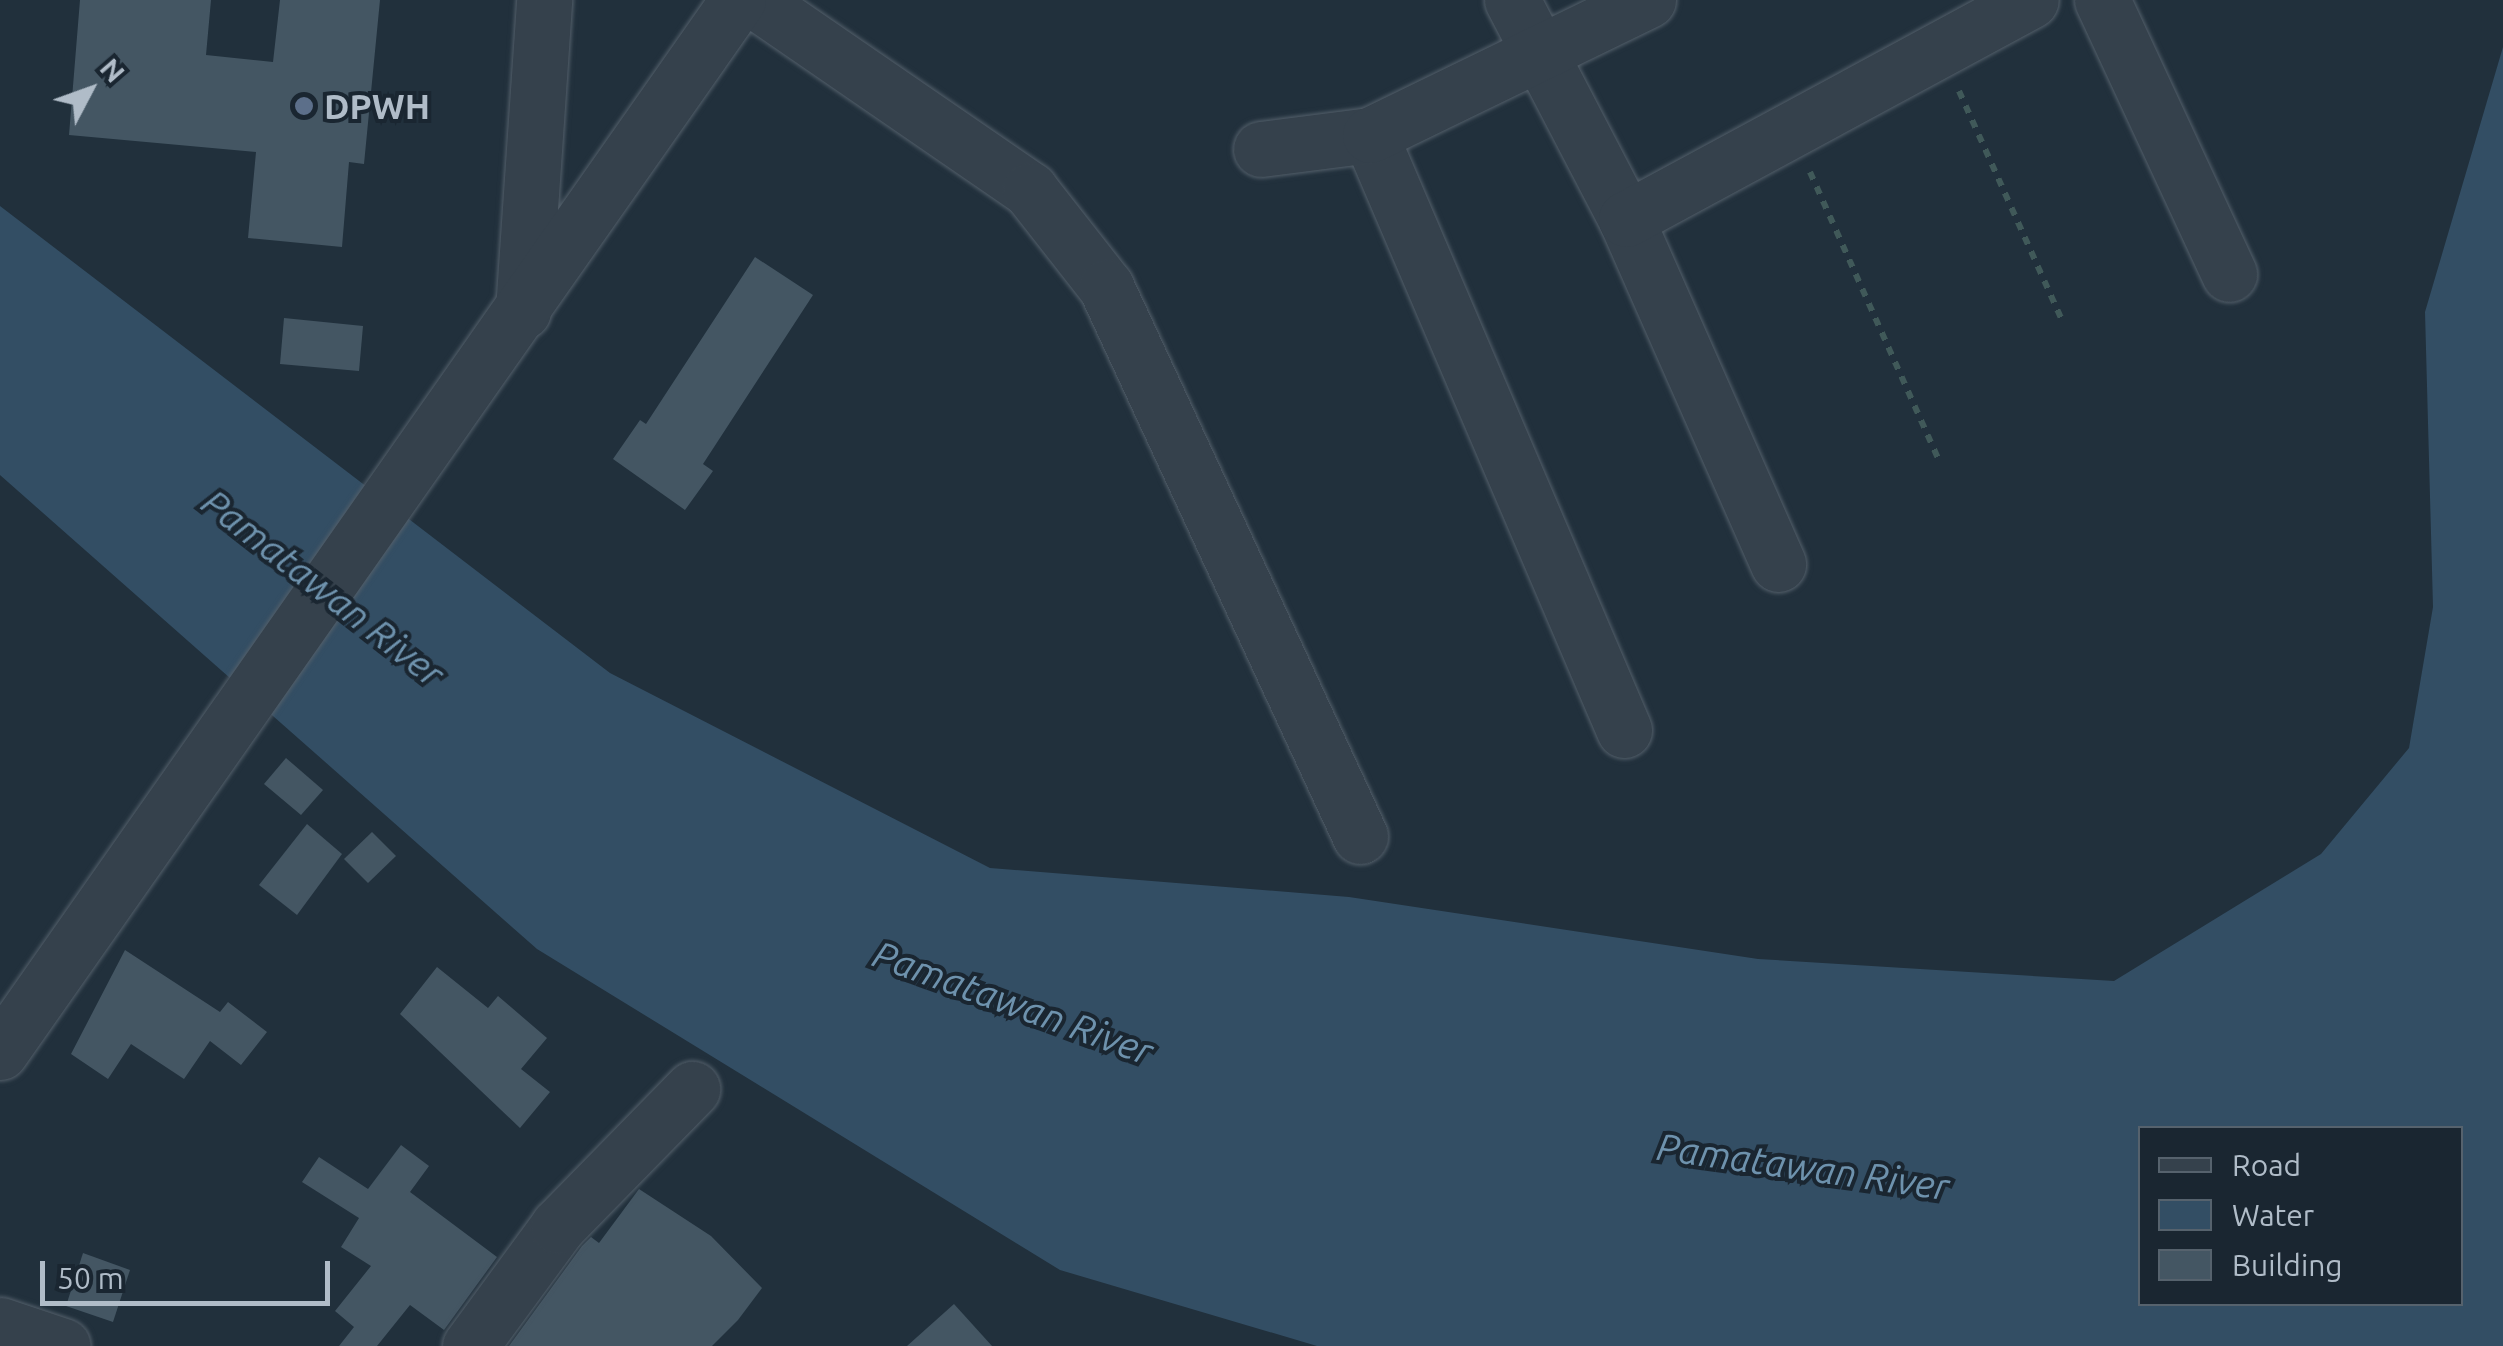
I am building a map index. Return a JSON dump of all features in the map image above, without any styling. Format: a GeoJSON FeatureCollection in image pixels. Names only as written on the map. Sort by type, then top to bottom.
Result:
{"type":"FeatureCollection","features":[{"type":"Feature","properties":{"kind":"street"},"geometry":{"type":"LineString","coordinates":[[523,313],[544,0]]}},
{"type":"Feature","properties":{"kind":"street"},"geometry":{"type":"LineString","coordinates":[[0,1052],[219,737],[523,313],[738,0]]}},
{"type":"Feature","properties":{"kind":"street"},"geometry":{"type":"LineString","coordinates":[[754,0],[1030,190],[1106,288],[1360,836]]}},
{"type":"Feature","properties":{"kind":"street"},"geometry":{"type":"LineString","coordinates":[[1512,0],[1626,219],[1778,564]]}},
{"type":"Feature","properties":{"kind":"street"},"geometry":{"type":"LineString","coordinates":[[1261,149],[1370,135],[1648,0]]}},
{"type":"Feature","properties":{"kind":"street"},"geometry":{"type":"LineString","coordinates":[[1626,219],[2030,0]]}},
{"type":"Feature","properties":{"kind":"street"},"geometry":{"type":"LineString","coordinates":[[2102,0],[2229,274]]}},
{"type":"Feature","properties":{"kind":"street"},"geometry":{"type":"LineString","coordinates":[[1370,135],[1624,730]]}},
{"type":"Feature","properties":{"kind":"street"},"geometry":{"type":"LineString","coordinates":[[470,1346],[558,1226],[692,1089]]}},
{"type":"Feature","properties":{"kind":"street"},"geometry":{"type":"LineString","coordinates":[[0,1325],[63,1346]]}},
{"type":"Feature","properties":{"kind":"path"},"geometry":{"type":"LineString","coordinates":[[1940,49],[2063,322]]}},
{"type":"Feature","properties":{"kind":"path"},"geometry":{"type":"LineString","coordinates":[[1792,130],[1940,463]]}},
{"type":"Feature","properties":{"kind":"water","name":"Pamatawan River"},"geometry":{"type":"Polygon","coordinates":[[[2503,47],[2503,1346],[1317,1346],[1060,1270],[537,949],[0,475],[0,206],[610,673],[990,868],[1349,897],[1758,959],[2114,981],[2321,854],[2409,748],[2433,607],[2425,312],[2503,47]]]}},
{"type":"Feature","properties":{"kind":"building"},"geometry":{"type":"Polygon","coordinates":[[[80,0],[211,0],[206,55],[273,62],[280,0],[380,0],[364,164],[349,162],[342,247],[248,238],[256,152],[69,135],[80,0]]]}},
{"type":"Feature","properties":{"kind":"building"},"geometry":{"type":"Polygon","coordinates":[[[755,257],[813,295],[703,464],[713,471],[685,510],[613,459],[640,420],[646,424],[755,257]]]}},
{"type":"Feature","properties":{"kind":"building"},"geometry":{"type":"Polygon","coordinates":[[[284,318],[363,326],[359,371],[280,364],[284,318]]]}},
{"type":"Feature","properties":{"kind":"building"},"geometry":{"type":"Polygon","coordinates":[[[286,758],[323,790],[301,815],[264,784],[286,758]]]}},
{"type":"Feature","properties":{"kind":"building"},"geometry":{"type":"Polygon","coordinates":[[[307,824],[342,854],[297,915],[259,885],[307,824]]]}},
{"type":"Feature","properties":{"kind":"building"},"geometry":{"type":"Polygon","coordinates":[[[372,832],[396,856],[368,883],[344,859],[372,832]]]}},
{"type":"Feature","properties":{"kind":"building"},"geometry":{"type":"Polygon","coordinates":[[[125,950],[220,1012],[228,1002],[267,1032],[241,1065],[210,1041],[184,1079],[131,1044],[108,1079],[71,1054],[125,950]]]}},
{"type":"Feature","properties":{"kind":"building"},"geometry":{"type":"Polygon","coordinates":[[[437,967],[488,1008],[498,996],[547,1038],[521,1069],[550,1092],[520,1128],[400,1014],[437,967]]]}},
{"type":"Feature","properties":{"kind":"building"},"geometry":{"type":"Polygon","coordinates":[[[401,1145],[429,1166],[410,1192],[497,1257],[444,1330],[410,1305],[377,1346],[339,1346],[354,1327],[335,1311],[371,1266],[341,1247],[359,1218],[302,1182],[319,1157],[368,1189],[401,1145]]]}},
{"type":"Feature","properties":{"kind":"building"},"geometry":{"type":"Polygon","coordinates":[[[639,1189],[711,1236],[762,1288],[738,1320],[712,1346],[509,1346],[582,1246],[591,1237],[599,1243],[639,1189]]]}},
{"type":"Feature","properties":{"kind":"building"},"geometry":{"type":"Polygon","coordinates":[[[83,1253],[130,1270],[113,1322],[66,1306],[83,1253]]]}},
{"type":"Feature","properties":{"kind":"building"},"geometry":{"type":"Polygon","coordinates":[[[954,1304],[992,1346],[907,1346],[954,1304]]]}},
{"type":"Feature","properties":{"kind":"place","name":"DPWH"},"geometry":{"type":"Point","coordinates":[304,106]}}]}
